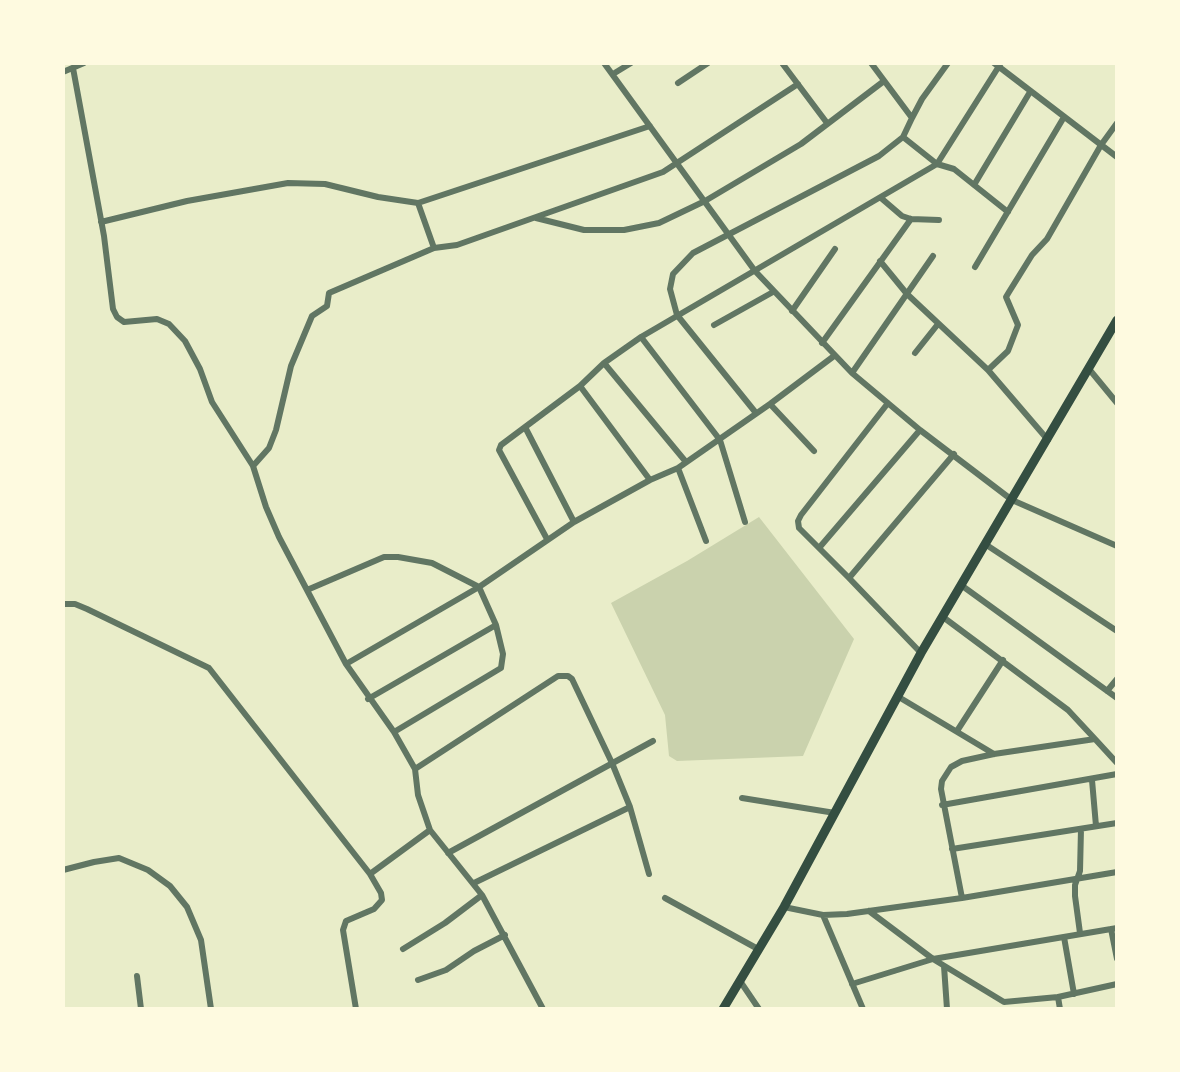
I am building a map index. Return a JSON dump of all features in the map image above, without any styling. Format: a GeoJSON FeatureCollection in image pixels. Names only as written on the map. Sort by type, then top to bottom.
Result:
{"type":"FeatureCollection","features":[{"type":"Feature","properties":{"kind":"main road"},"geometry":{"type":"LineString","coordinates":[[723,1009],[783,907],[921,653],[1117,320]]}},
{"type":"Feature","properties":{"kind":"street"},"geometry":{"type":"LineString","coordinates":[[63,72],[85,63]]}},
{"type":"Feature","properties":{"kind":"street"},"geometry":{"type":"LineString","coordinates":[[604,63],[755,271],[852,373],[920,430],[1012,500],[1117,545]]}},
{"type":"Feature","properties":{"kind":"street"},"geometry":{"type":"LineString","coordinates":[[613,74],[631,63]]}},
{"type":"Feature","properties":{"kind":"street"},"geometry":{"type":"LineString","coordinates":[[678,83],[708,63]]}},
{"type":"Feature","properties":{"kind":"street"},"geometry":{"type":"LineString","coordinates":[[782,63],[827,123]]}},
{"type":"Feature","properties":{"kind":"street"},"geometry":{"type":"LineString","coordinates":[[756,413],[677,315],[670,289],[673,274],[693,253],[879,156],[903,137],[922,99],[948,63]]}},
{"type":"Feature","properties":{"kind":"street"},"geometry":{"type":"LineString","coordinates":[[874,64],[912,118]]}},
{"type":"Feature","properties":{"kind":"street"},"geometry":{"type":"LineString","coordinates":[[547,539],[499,450],[501,445],[640,337],[937,164],[998,64],[1030,92],[1117,157]]}},
{"type":"Feature","properties":{"kind":"street"},"geometry":{"type":"LineString","coordinates":[[73,68],[101,222],[113,309],[117,317],[124,322],[158,319],[169,324],[186,341],[212,402],[253,466],[266,506],[346,664],[368,699],[394,732],[415,769],[418,795],[430,830],[482,895],[543,1009]]}},
{"type":"Feature","properties":{"kind":"street"},"geometry":{"type":"LineString","coordinates":[[536,218],[584,230],[624,230],[659,223],[705,201],[815,135],[884,81]]}},
{"type":"Feature","properties":{"kind":"street"},"geometry":{"type":"LineString","coordinates":[[253,466],[269,449],[291,366],[312,316],[327,306],[329,293],[434,248],[457,245],[663,172],[798,84]]}},
{"type":"Feature","properties":{"kind":"street"},"geometry":{"type":"LineString","coordinates":[[974,185],[1030,92]]}},
{"type":"Feature","properties":{"kind":"street"},"geometry":{"type":"LineString","coordinates":[[975,267],[1064,117]]}},
{"type":"Feature","properties":{"kind":"street"},"geometry":{"type":"LineString","coordinates":[[988,370],[1007,351],[1018,325],[1006,298],[1009,292],[1032,255],[1047,239],[1101,145],[1117,123]]}},
{"type":"Feature","properties":{"kind":"street"},"geometry":{"type":"LineString","coordinates":[[101,222],[200,198],[288,183],[326,184],[378,197],[418,203],[650,126]]}},
{"type":"Feature","properties":{"kind":"street"},"geometry":{"type":"LineString","coordinates":[[903,137],[937,164],[954,169],[1008,212]]}},
{"type":"Feature","properties":{"kind":"street"},"geometry":{"type":"LineString","coordinates":[[881,198],[902,216],[939,220]]}},
{"type":"Feature","properties":{"kind":"street"},"geometry":{"type":"LineString","coordinates":[[418,203],[434,248]]}},
{"type":"Feature","properties":{"kind":"street"},"geometry":{"type":"LineString","coordinates":[[822,343],[911,219]]}},
{"type":"Feature","properties":{"kind":"street"},"geometry":{"type":"LineString","coordinates":[[792,311],[835,248]]}},
{"type":"Feature","properties":{"kind":"street"},"geometry":{"type":"LineString","coordinates":[[852,373],[933,256]]}},
{"type":"Feature","properties":{"kind":"street"},"geometry":{"type":"LineString","coordinates":[[880,261],[907,294],[988,370],[1048,440]]}},
{"type":"Feature","properties":{"kind":"street"},"geometry":{"type":"LineString","coordinates":[[714,325],[773,292]]}},
{"type":"Feature","properties":{"kind":"street"},"geometry":{"type":"LineString","coordinates":[[915,353],[938,324]]}},
{"type":"Feature","properties":{"kind":"street"},"geometry":{"type":"LineString","coordinates":[[640,337],[720,440],[745,522]]}},
{"type":"Feature","properties":{"kind":"street"},"geometry":{"type":"LineString","coordinates":[[346,664],[480,587],[574,522],[650,480],[678,468],[834,356]]}},
{"type":"Feature","properties":{"kind":"street"},"geometry":{"type":"LineString","coordinates":[[604,363],[686,462]]}},
{"type":"Feature","properties":{"kind":"street"},"geometry":{"type":"LineString","coordinates":[[1089,369],[1117,403]]}},
{"type":"Feature","properties":{"kind":"street"},"geometry":{"type":"LineString","coordinates":[[580,386],[650,480]]}},
{"type":"Feature","properties":{"kind":"street"},"geometry":{"type":"LineString","coordinates":[[888,403],[798,521],[799,528],[921,653]]}},
{"type":"Feature","properties":{"kind":"street"},"geometry":{"type":"LineString","coordinates":[[770,404],[814,451]]}},
{"type":"Feature","properties":{"kind":"street"},"geometry":{"type":"LineString","coordinates":[[525,427],[574,522]]}},
{"type":"Feature","properties":{"kind":"street"},"geometry":{"type":"LineString","coordinates":[[819,548],[920,430]]}},
{"type":"Feature","properties":{"kind":"street"},"geometry":{"type":"LineString","coordinates":[[849,578],[954,454]]}},
{"type":"Feature","properties":{"kind":"street"},"geometry":{"type":"LineString","coordinates":[[678,468],[705,541]]}},
{"type":"Feature","properties":{"kind":"street"},"geometry":{"type":"LineString","coordinates":[[985,544],[1117,631]]}},
{"type":"Feature","properties":{"kind":"street"},"geometry":{"type":"LineString","coordinates":[[307,590],[384,557],[432,563],[480,587],[496,625],[503,654],[500,668],[394,732]]}},
{"type":"Feature","properties":{"kind":"street"},"geometry":{"type":"LineString","coordinates":[[961,585],[1117,698]]}},
{"type":"Feature","properties":{"kind":"street"},"geometry":{"type":"LineString","coordinates":[[63,604],[75,604],[87,609],[209,668],[370,874],[382,900],[374,909],[346,921],[343,930],[356,1009]]}},
{"type":"Feature","properties":{"kind":"street"},"geometry":{"type":"LineString","coordinates":[[943,617],[1068,710],[1117,763]]}},
{"type":"Feature","properties":{"kind":"street"},"geometry":{"type":"LineString","coordinates":[[368,699],[496,625]]}},
{"type":"Feature","properties":{"kind":"street"},"geometry":{"type":"LineString","coordinates":[[957,731],[1003,660]]}},
{"type":"Feature","properties":{"kind":"street"},"geometry":{"type":"LineString","coordinates":[[415,769],[558,676],[564,675],[572,679],[612,763],[630,807],[649,874]]}},
{"type":"Feature","properties":{"kind":"street"},"geometry":{"type":"LineString","coordinates":[[1107,691],[1117,679]]}},
{"type":"Feature","properties":{"kind":"street"},"geometry":{"type":"LineString","coordinates":[[897,696],[994,754]]}},
{"type":"Feature","properties":{"kind":"street"},"geometry":{"type":"LineString","coordinates":[[962,898],[943,805],[942,781],[951,767],[962,761],[994,754],[1095,739]]}},
{"type":"Feature","properties":{"kind":"street"},"geometry":{"type":"LineString","coordinates":[[448,853],[653,741]]}},
{"type":"Feature","properties":{"kind":"street"},"geometry":{"type":"LineString","coordinates":[[943,805],[1117,774]]}},
{"type":"Feature","properties":{"kind":"street"},"geometry":{"type":"LineString","coordinates":[[1092,780],[1097,826]]}},
{"type":"Feature","properties":{"kind":"street"},"geometry":{"type":"LineString","coordinates":[[742,798],[835,813]]}},
{"type":"Feature","properties":{"kind":"street"},"geometry":{"type":"LineString","coordinates":[[474,883],[630,807]]}},
{"type":"Feature","properties":{"kind":"street"},"geometry":{"type":"LineString","coordinates":[[952,849],[1117,823]]}},
{"type":"Feature","properties":{"kind":"street"},"geometry":{"type":"LineString","coordinates":[[1080,933],[1074,895],[1080,871],[1081,829]]}},
{"type":"Feature","properties":{"kind":"street"},"geometry":{"type":"LineString","coordinates":[[370,874],[430,830]]}},
{"type":"Feature","properties":{"kind":"street"},"geometry":{"type":"LineString","coordinates":[[63,870],[119,858],[148,870],[170,886],[187,907],[201,940],[211,1009]]}},
{"type":"Feature","properties":{"kind":"street"},"geometry":{"type":"LineString","coordinates":[[783,907],[823,915],[869,911],[1117,872]]}},
{"type":"Feature","properties":{"kind":"street"},"geometry":{"type":"LineString","coordinates":[[403,949],[445,923],[482,895]]}},
{"type":"Feature","properties":{"kind":"street"},"geometry":{"type":"LineString","coordinates":[[665,898],[758,949]]}},
{"type":"Feature","properties":{"kind":"street"},"geometry":{"type":"LineString","coordinates":[[869,911],[933,959],[1004,1005],[1117,984]]}},
{"type":"Feature","properties":{"kind":"street"},"geometry":{"type":"LineString","coordinates":[[823,915],[863,1009]]}},
{"type":"Feature","properties":{"kind":"street"},"geometry":{"type":"LineString","coordinates":[[852,984],[933,959],[1114,928],[1117,959]]}},
{"type":"Feature","properties":{"kind":"street"},"geometry":{"type":"LineString","coordinates":[[418,980],[446,970],[505,934]]}},
{"type":"Feature","properties":{"kind":"street"},"geometry":{"type":"LineString","coordinates":[[1064,937],[1074,994]]}},
{"type":"Feature","properties":{"kind":"street"},"geometry":{"type":"LineString","coordinates":[[944,966],[947,1009]]}},
{"type":"Feature","properties":{"kind":"street"},"geometry":{"type":"LineString","coordinates":[[137,976],[141,1009]]}},
{"type":"Feature","properties":{"kind":"street"},"geometry":{"type":"LineString","coordinates":[[740,981],[759,1009]]}},
{"type":"Feature","properties":{"kind":"street"},"geometry":{"type":"LineString","coordinates":[[1058,997],[1060,1009]]}},
{"type":"Feature","properties":{"kind":"green space"},"geometry":{"type":"Polygon","coordinates":[[[759,517],[854,639],[803,756],[677,761],[669,756],[665,715],[611,603],[759,517]]]}}]}
